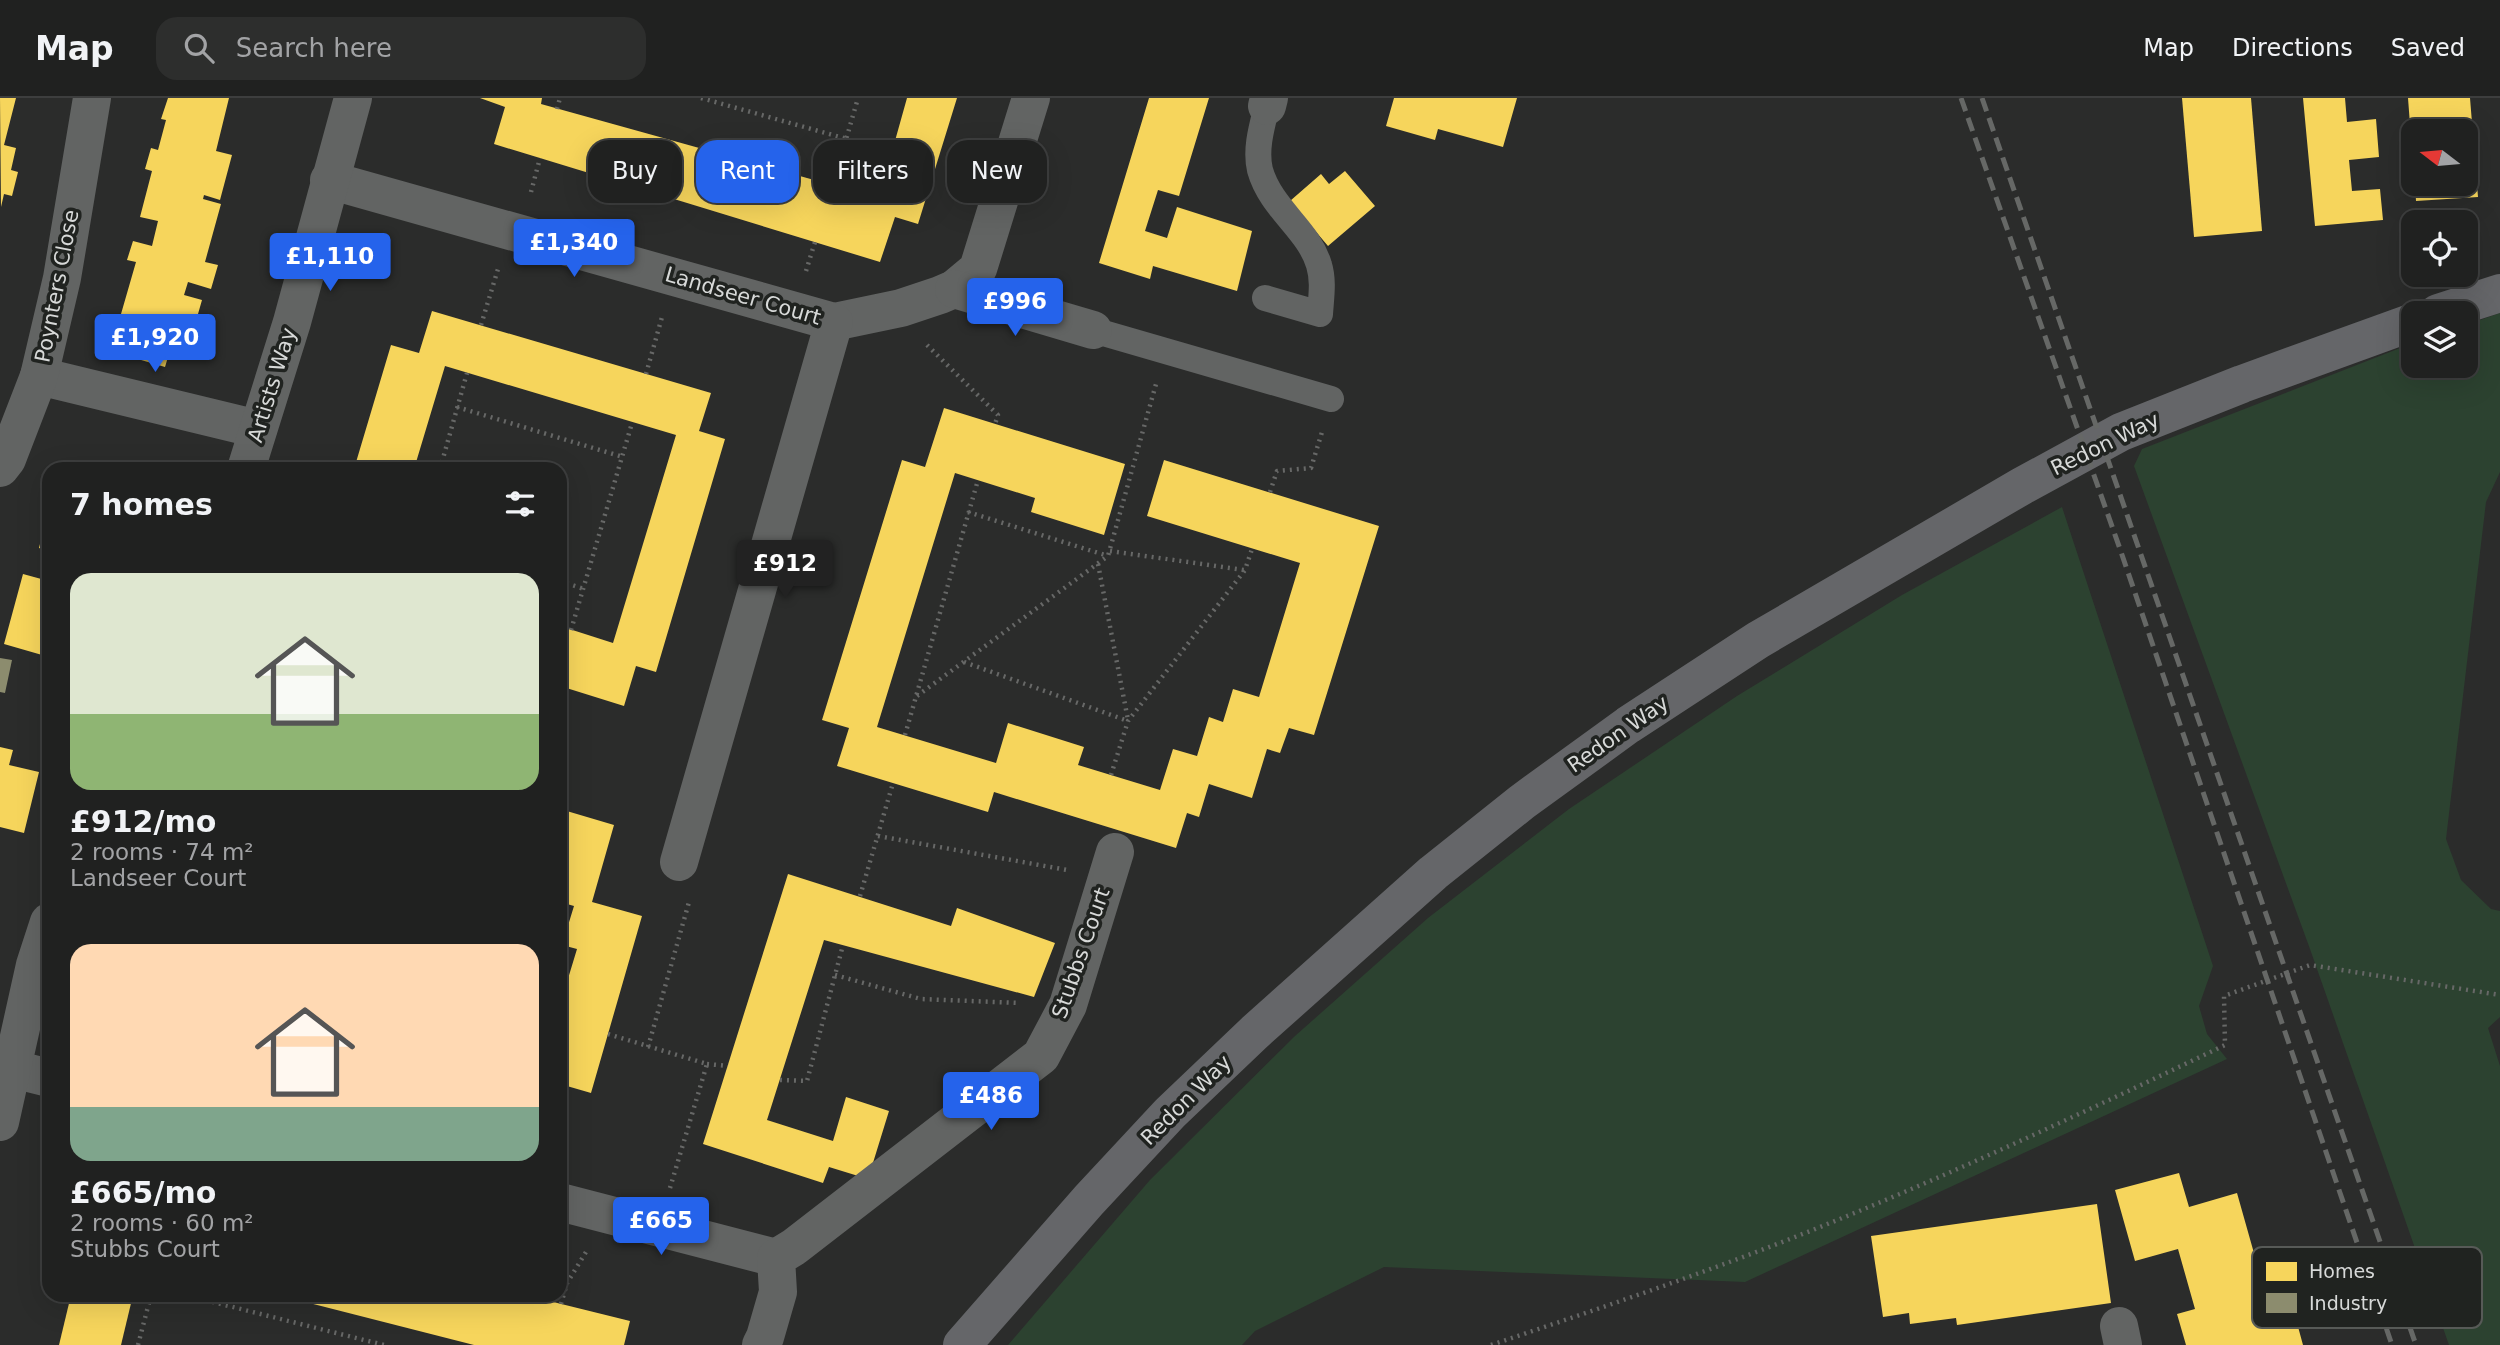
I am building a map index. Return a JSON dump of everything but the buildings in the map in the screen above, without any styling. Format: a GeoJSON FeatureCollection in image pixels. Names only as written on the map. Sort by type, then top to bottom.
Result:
{"type":"FeatureCollection","features":[{"type":"Feature","properties":{"kind":"main road"},"geometry":{"type":"LineString","coordinates":[[2475,301],[2500,293]]}},
{"type":"Feature","properties":{"kind":"main road","name":"Redon Way"},"geometry":{"type":"LineString","coordinates":[[962,1345],[1089,1200],[1170,1113],[1255,1032],[1433,873],[1522,802],[1628,725],[1758,640],[2011,492],[2121,432],[2255,379],[2401,326]]}},
{"type":"Feature","properties":{"kind":"street","name":"Poynters Close"},"geometry":{"type":"LineString","coordinates":[[0,468],[7,459],[39,376],[62,278],[92,98]]}},
{"type":"Feature","properties":{"kind":"street","name":"Artists Way"},"geometry":{"type":"LineString","coordinates":[[248,462],[292,322],[353,98]]}},
{"type":"Feature","properties":{"kind":"street","name":"Landseer Court"},"geometry":{"type":"LineString","coordinates":[[330,180],[834,322],[892,310],[954,289],[978,269],[1031,98]]}},
{"type":"Feature","properties":{"kind":"street"},"geometry":{"type":"LineString","coordinates":[[954,289],[1093,330]]}},
{"type":"Feature","properties":{"kind":"street"},"geometry":{"type":"LineString","coordinates":[[679,862],[834,322]]}},
{"type":"Feature","properties":{"kind":"street"},"geometry":{"type":"LineString","coordinates":[[39,376],[258,429]]}},
{"type":"Feature","properties":{"kind":"street","name":"Stubbs Court"},"geometry":{"type":"LineString","coordinates":[[776,1258],[794,1247],[1041,1056],[1068,1005],[1115,852]]}},
{"type":"Feature","properties":{"kind":"street"},"geometry":{"type":"LineString","coordinates":[[0,1122],[31,1073],[36,965],[42,945]]}},
{"type":"Feature","properties":{"kind":"street"},"geometry":{"type":"LineString","coordinates":[[567,1204],[776,1258],[778,1292],[761,1345]]}},
{"type":"Feature","properties":{"kind":"lane"},"geometry":{"type":"LineString","coordinates":[[1265,298],[1320,314],[1320,267],[1311,246],[1278,207],[1260,169],[1258,148],[1268,102]]}},
{"type":"Feature","properties":{"kind":"lane"},"geometry":{"type":"LineString","coordinates":[[1093,330],[1331,399]]}},
{"type":"Feature","properties":{"kind":"path"},"geometry":{"type":"LineString","coordinates":[[557,108],[560,98]]}},
{"type":"Feature","properties":{"kind":"path"},"geometry":{"type":"LineString","coordinates":[[701,98],[847,139],[858,98]]}},
{"type":"Feature","properties":{"kind":"path"},"geometry":{"type":"LineString","coordinates":[[481,325],[509,230]]}},
{"type":"Feature","properties":{"kind":"path"},"geometry":{"type":"LineString","coordinates":[[646,374],[674,276]]}},
{"type":"Feature","properties":{"kind":"path"},"geometry":{"type":"LineString","coordinates":[[892,310],[998,415],[995,424]]}},
{"type":"Feature","properties":{"kind":"path"},"geometry":{"type":"LineString","coordinates":[[916,696],[1109,554],[1165,351]]}},
{"type":"Feature","properties":{"kind":"path"},"geometry":{"type":"LineString","coordinates":[[442,462],[467,373]]}},
{"type":"Feature","properties":{"kind":"path"},"geometry":{"type":"LineString","coordinates":[[1270,492],[1277,471],[1311,468],[1331,399]]}},
{"type":"Feature","properties":{"kind":"path"},"geometry":{"type":"LineString","coordinates":[[457,407],[623,457]]}},
{"type":"Feature","properties":{"kind":"path"},"geometry":{"type":"LineString","coordinates":[[571,630],[632,423]]}},
{"type":"Feature","properties":{"kind":"path"},"geometry":{"type":"LineString","coordinates":[[905,735],[978,480]]}},
{"type":"Feature","properties":{"kind":"path"},"geometry":{"type":"LineString","coordinates":[[968,513],[1109,554],[1245,570]]}},
{"type":"Feature","properties":{"kind":"path"},"geometry":{"type":"LineString","coordinates":[[1111,775],[1128,721],[1245,570],[1252,549]]}},
{"type":"Feature","properties":{"kind":"path"},"geometry":{"type":"LineString","coordinates":[[1098,564],[1128,721]]}},
{"type":"Feature","properties":{"kind":"path"},"geometry":{"type":"LineString","coordinates":[[567,583],[584,589]]}},
{"type":"Feature","properties":{"kind":"path"},"geometry":{"type":"LineString","coordinates":[[963,662],[1128,721]]}},
{"type":"Feature","properties":{"kind":"path"},"geometry":{"type":"LineString","coordinates":[[860,897],[893,783]]}},
{"type":"Feature","properties":{"kind":"path"},"geometry":{"type":"LineString","coordinates":[[878,836],[1070,870]]}},
{"type":"Feature","properties":{"kind":"path"},"geometry":{"type":"LineString","coordinates":[[648,1046],[699,868],[679,862]]}},
{"type":"Feature","properties":{"kind":"path"},"geometry":{"type":"LineString","coordinates":[[780,1080],[807,1081],[843,946]]}},
{"type":"Feature","properties":{"kind":"path"},"geometry":{"type":"LineString","coordinates":[[1491,1345],[1655,1289],[1801,1234],[2088,1110],[2225,1045],[2224,996],[2310,965],[2500,995]]}},
{"type":"Feature","properties":{"kind":"path"},"geometry":{"type":"LineString","coordinates":[[835,975],[921,999],[1068,1005]]}},
{"type":"Feature","properties":{"kind":"path"},"geometry":{"type":"LineString","coordinates":[[608,1034],[708,1064],[728,1066]]}},
{"type":"Feature","properties":{"kind":"path"},"geometry":{"type":"LineString","coordinates":[[659,1226],[708,1064]]}},
{"type":"Feature","properties":{"kind":"path"},"geometry":{"type":"LineString","coordinates":[[567,1283],[609,1214]]}},
{"type":"Feature","properties":{"kind":"path"},"geometry":{"type":"LineString","coordinates":[[138,1345],[148,1302]]}},
{"type":"Feature","properties":{"kind":"path"},"geometry":{"type":"LineString","coordinates":[[213,1302],[384,1345]]}},
{"type":"Feature","properties":{"kind":"green space"},"geometry":{"type":"Polygon","coordinates":[[[2500,313],[2500,472],[2486,502],[2446,839],[2461,880],[2491,909],[2500,911],[2500,1017],[2488,1028],[2500,1066],[2500,1345],[2449,1345],[2443,1328],[2482,1328],[2482,1247],[2415,1247],[2310,949],[2134,466],[2142,449],[2401,348],[2401,378],[2478,378],[2478,321],[2500,313]]]}},
{"type":"Feature","properties":{"kind":"green space"},"geometry":{"type":"Polygon","coordinates":[[[2062,507],[2213,966],[2199,1006],[2207,1034],[2227,1059],[1745,1282],[1384,1267],[1255,1331],[1242,1345],[1008,1345],[1150,1180],[1295,1036],[1428,918],[1569,809],[1737,696],[1902,595],[2062,507]]]}},
{"type":"Feature","properties":{"kind":"railway"},"geometry":{"type":"LineString","coordinates":[[1961,98],[2120,549],[2359,1247]]}},
{"type":"Feature","properties":{"kind":"railway"},"geometry":{"type":"LineString","coordinates":[[1982,98],[2382,1247]]}},
{"type":"Feature","properties":{"kind":"railway"},"geometry":{"type":"LineString","coordinates":[[2386,1328],[2392,1345]]}},
{"type":"Feature","properties":{"kind":"railway"},"geometry":{"type":"LineString","coordinates":[[2410,1328],[2416,1345]]}}]}
